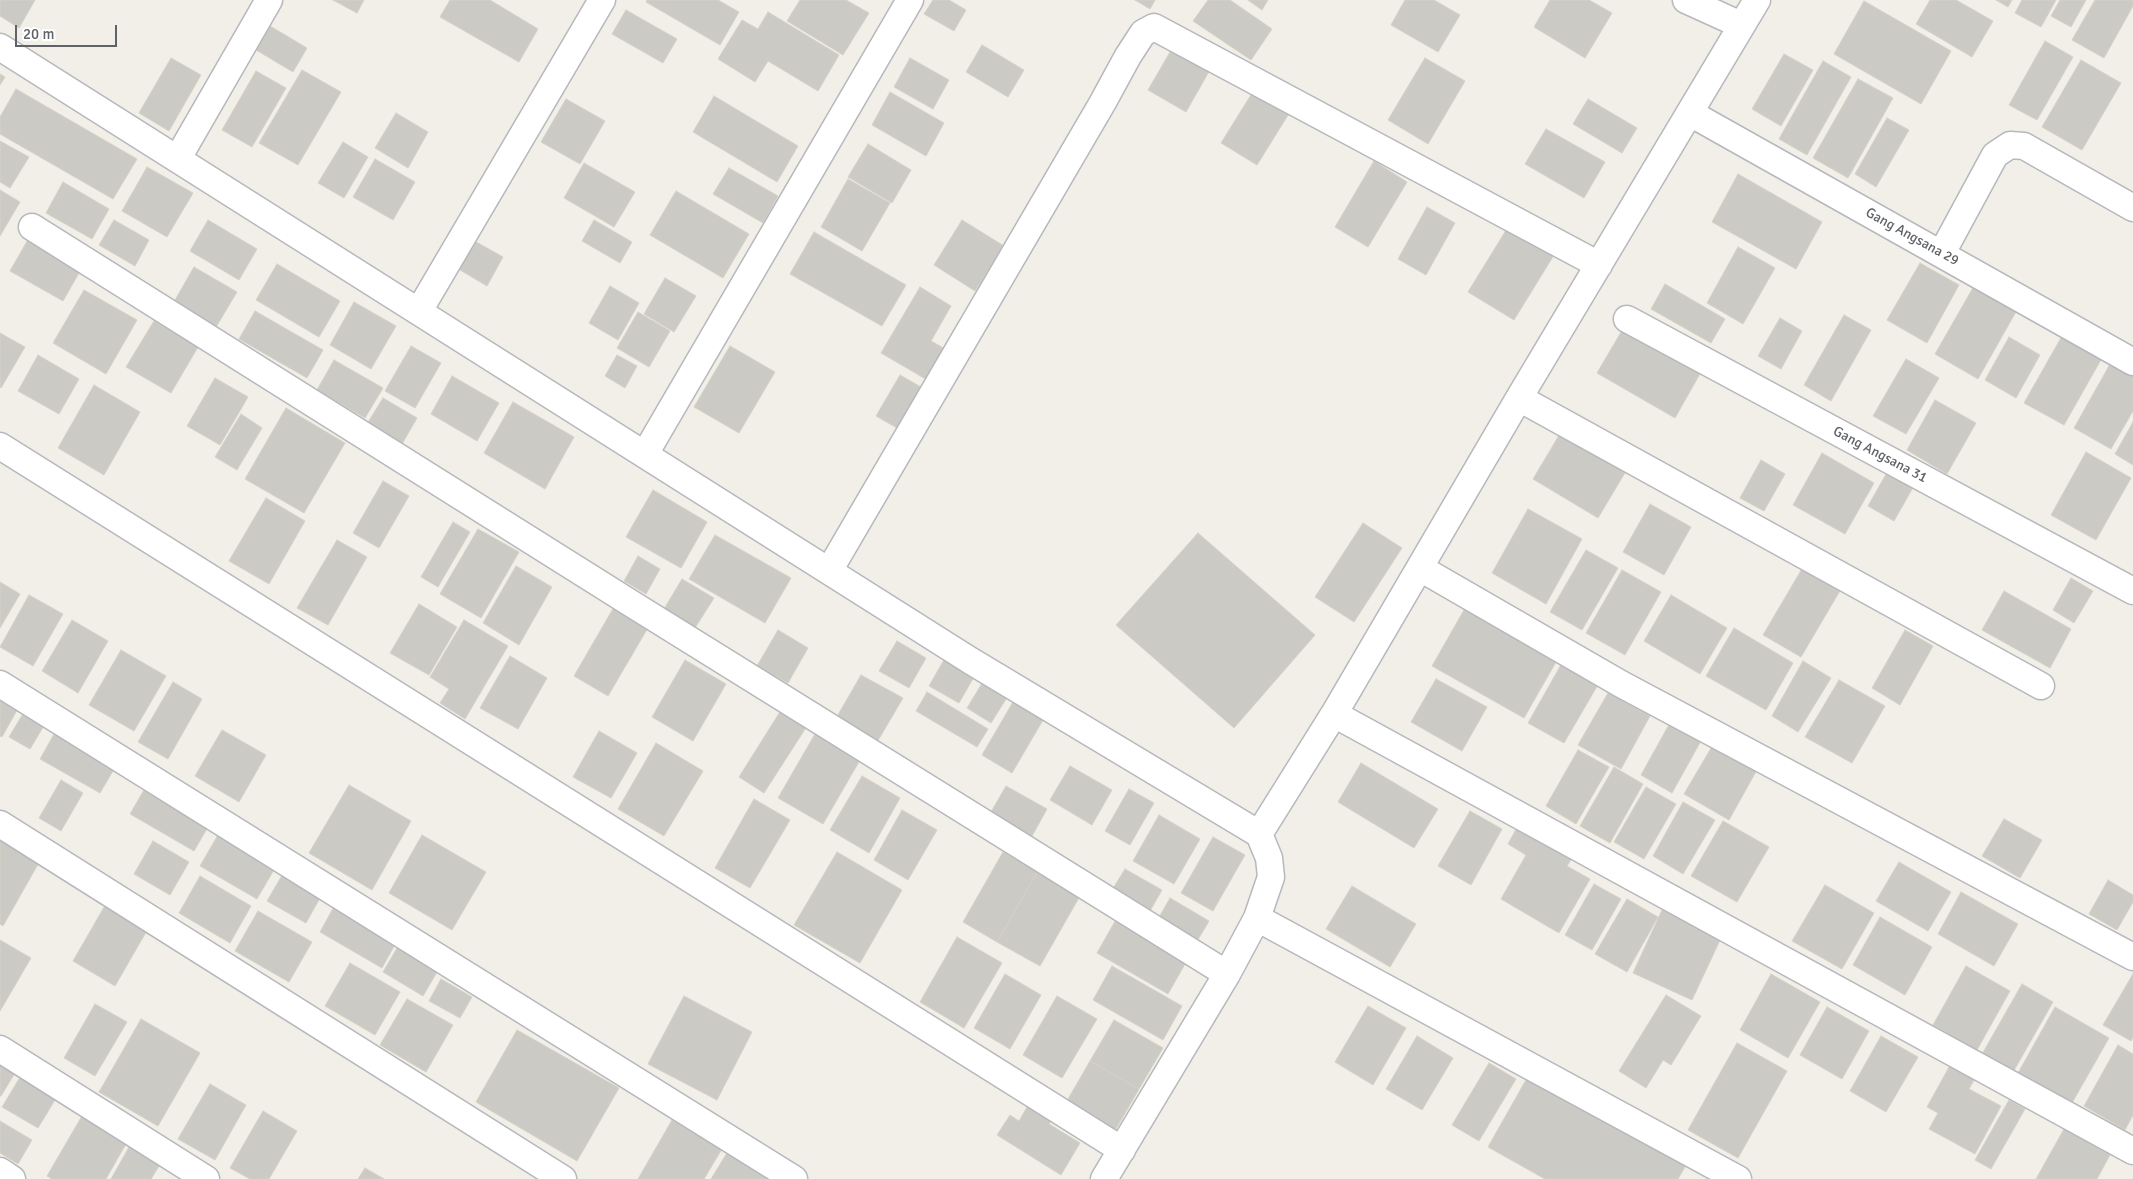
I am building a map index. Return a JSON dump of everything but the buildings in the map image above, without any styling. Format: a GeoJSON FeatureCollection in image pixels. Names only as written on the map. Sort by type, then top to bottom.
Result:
{"type":"FeatureCollection","features":[{"type":"Feature","properties":{"kind":"street"},"geometry":{"type":"LineString","coordinates":[[178,158],[269,0]]}},
{"type":"Feature","properties":{"kind":"street"},"geometry":{"type":"LineString","coordinates":[[419,311],[602,0]]}},
{"type":"Feature","properties":{"kind":"street"},"geometry":{"type":"LineString","coordinates":[[645,454],[910,0]]}},
{"type":"Feature","properties":{"kind":"street"},"geometry":{"type":"LineString","coordinates":[[1686,0],[1742,25]]}},
{"type":"Feature","properties":{"kind":"street"},"geometry":{"type":"LineString","coordinates":[[1258,834],[1334,714],[1519,398],[1756,0]]}},
{"type":"Feature","properties":{"kind":"street"},"geometry":{"type":"LineString","coordinates":[[829,571],[1098,111],[1128,56],[1143,33],[1154,27],[1599,264]]}},
{"type":"Feature","properties":{"kind":"street"},"geometry":{"type":"LineString","coordinates":[[0,47],[971,661],[1258,834],[1268,858],[1271,877],[1257,918],[1227,974],[1104,1179]]}},
{"type":"Feature","properties":{"kind":"street","name":"Gang Angsana 29"},"geometry":{"type":"LineString","coordinates":[[1690,112],[2133,362]]}},
{"type":"Feature","properties":{"kind":"street"},"geometry":{"type":"LineString","coordinates":[[1942,254],[1996,155],[2010,145],[2024,146],[2133,208]]}},
{"type":"Feature","properties":{"kind":"street"},"geometry":{"type":"LineString","coordinates":[[32,226],[624,599],[1227,974]]}},
{"type":"Feature","properties":{"kind":"street","name":"Gang Angsana 31"},"geometry":{"type":"LineString","coordinates":[[1627,320],[2133,591]]}},
{"type":"Feature","properties":{"kind":"street"},"geometry":{"type":"LineString","coordinates":[[1519,398],[2041,686]]}},
{"type":"Feature","properties":{"kind":"street"},"geometry":{"type":"LineString","coordinates":[[0,446],[1122,1150]]}},
{"type":"Feature","properties":{"kind":"street"},"geometry":{"type":"LineString","coordinates":[[1420,568],[1621,684],[2133,957]]}},
{"type":"Feature","properties":{"kind":"street"},"geometry":{"type":"LineString","coordinates":[[0,684],[794,1179]]}},
{"type":"Feature","properties":{"kind":"street"},"geometry":{"type":"LineString","coordinates":[[1334,714],[2133,1151]]}},
{"type":"Feature","properties":{"kind":"street"},"geometry":{"type":"LineString","coordinates":[[0,824],[563,1179]]}},
{"type":"Feature","properties":{"kind":"street"},"geometry":{"type":"LineString","coordinates":[[1257,918],[1738,1179]]}},
{"type":"Feature","properties":{"kind":"street"},"geometry":{"type":"LineString","coordinates":[[0,1049],[206,1179]]}},
{"type":"Feature","properties":{"kind":"street"},"geometry":{"type":"LineString","coordinates":[[0,1172],[12,1179]]}}]}
